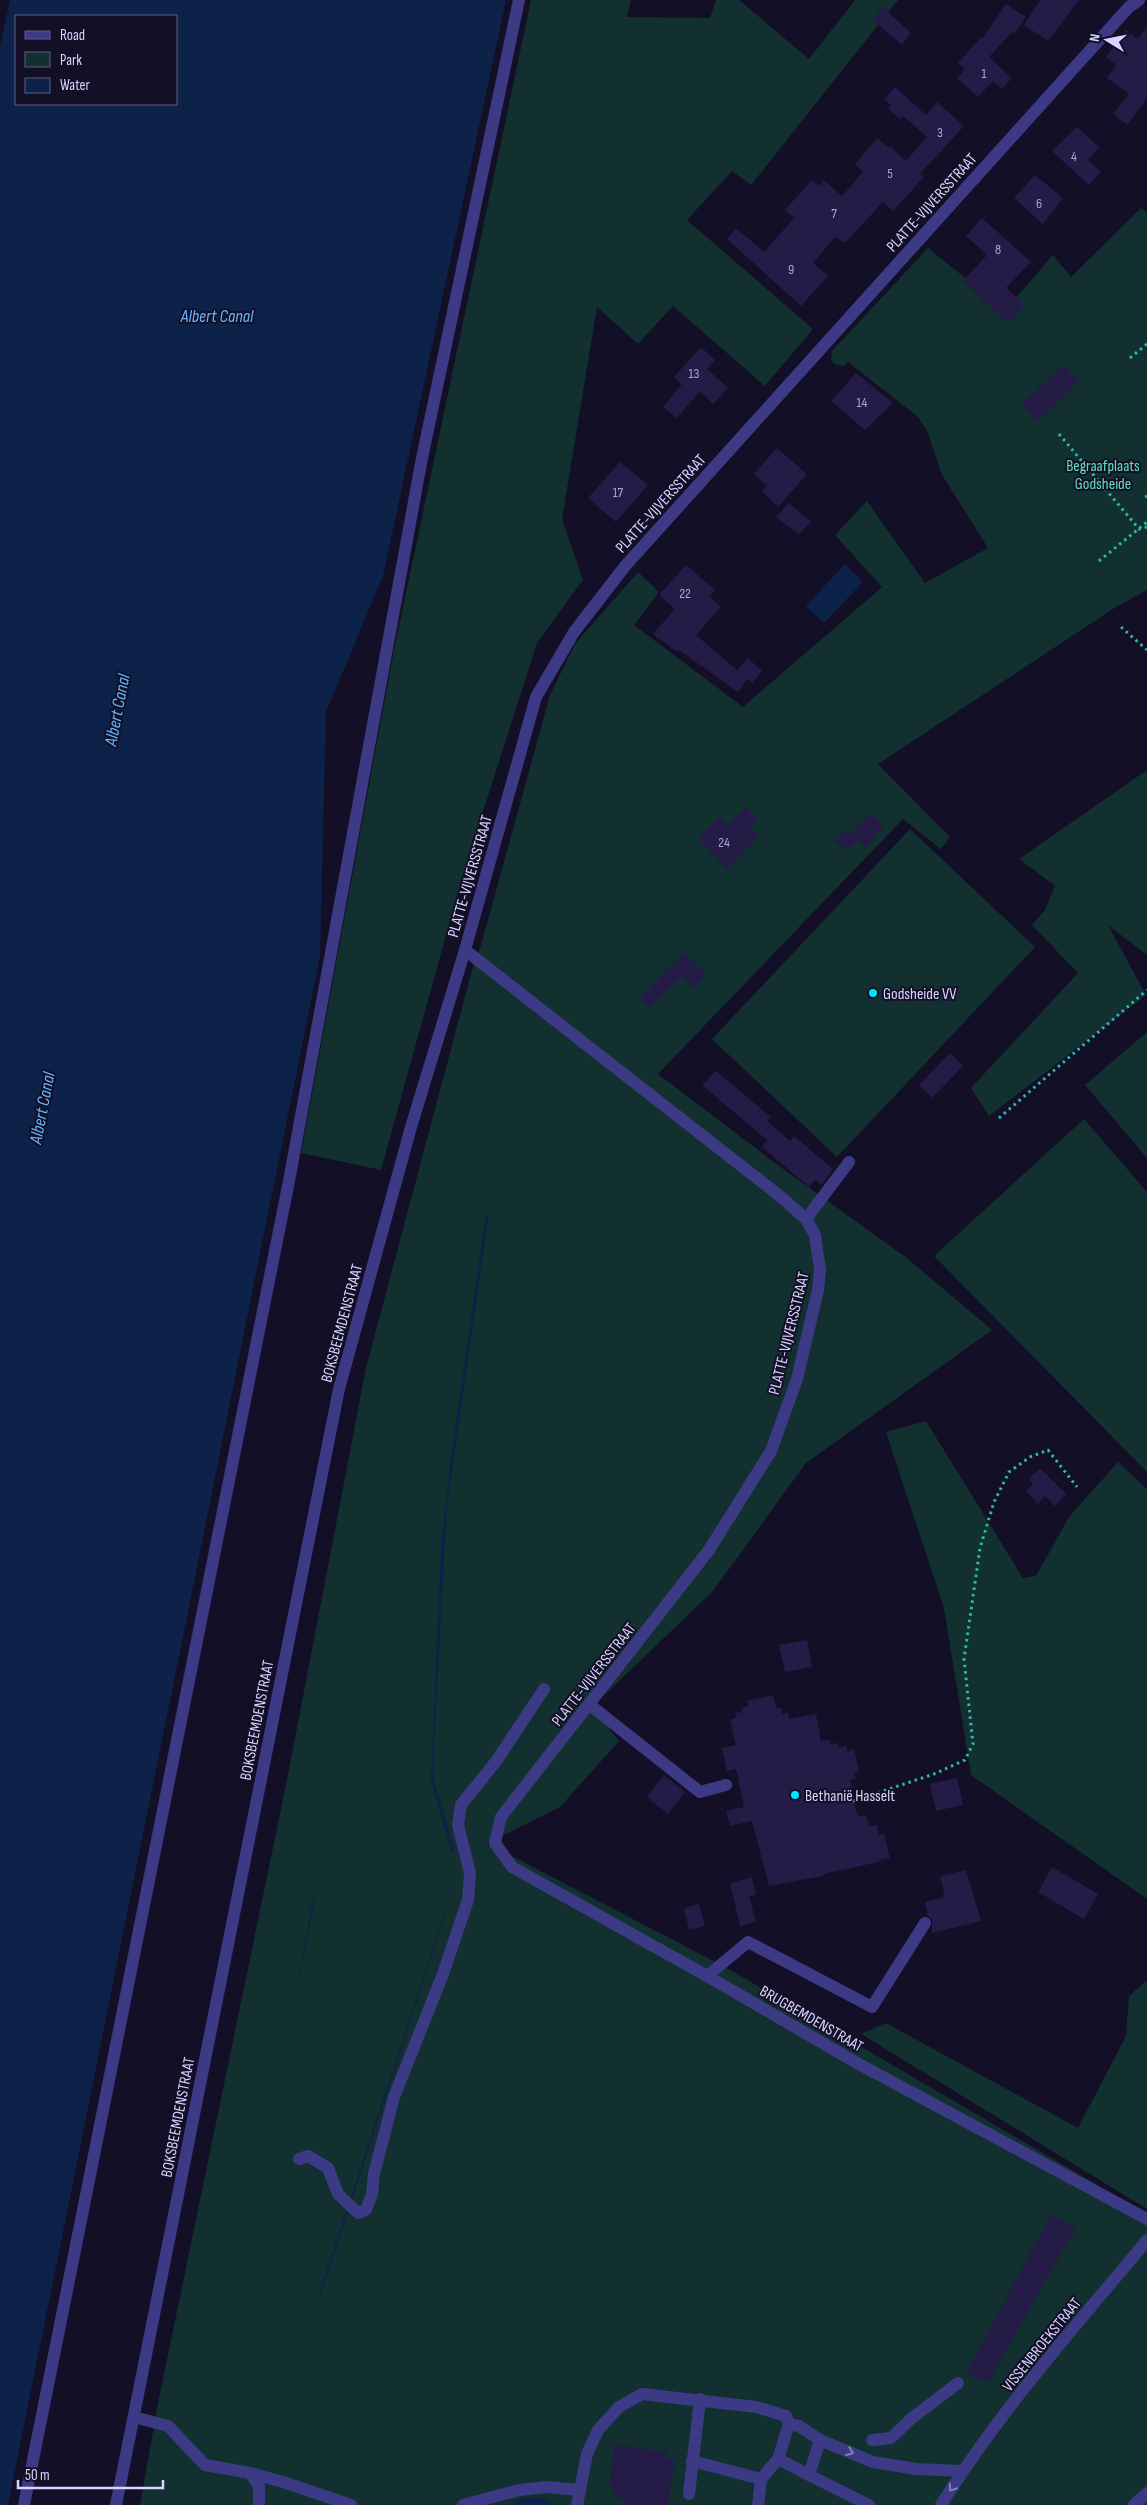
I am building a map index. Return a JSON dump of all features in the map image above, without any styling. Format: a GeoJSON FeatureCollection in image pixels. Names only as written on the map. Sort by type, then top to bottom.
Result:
{"type":"FeatureCollection","features":[{"type":"Feature","properties":{"kind":"street"},"geometry":{"type":"LineString","coordinates":[[24,2505],[289,1181],[422,458],[519,0]]}},
{"type":"Feature","properties":{"kind":"street","name":"PLATTE-VIJVERSSTRAAT"},"geometry":{"type":"LineString","coordinates":[[501,1818],[590,1706],[709,1550],[771,1451],[797,1379],[818,1290],[819,1252],[815,1234],[806,1220],[781,1197],[465,950],[536,696],[574,632],[626,565],[1122,14],[1139,0]]}},
{"type":"Feature","properties":{"kind":"street","name":"BOKSBEEMDENSTRAAT"},"geometry":{"type":"LineString","coordinates":[[116,2505],[339,1389],[411,1127],[465,950]]}},
{"type":"Feature","properties":{"kind":"street"},"geometry":{"type":"LineString","coordinates":[[806,1220],[849,1162]]}},
{"type":"Feature","properties":{"kind":"street"},"geometry":{"type":"LineString","coordinates":[[299,2159],[308,2156],[328,2168],[338,2194],[358,2213],[366,2210],[372,2194],[374,2174],[394,2097],[443,1974],[468,1900],[470,1873],[458,1825],[461,1805],[497,1760],[544,1689]]}},
{"type":"Feature","properties":{"kind":"street"},"geometry":{"type":"LineString","coordinates":[[590,1706],[700,1792],[726,1785]]}},
{"type":"Feature","properties":{"kind":"street","name":"BRUGBEMDENSTRAAT"},"geometry":{"type":"LineString","coordinates":[[501,1818],[495,1843],[512,1867],[707,1976],[857,2063],[1147,2219]]}},
{"type":"Feature","properties":{"kind":"street"},"geometry":{"type":"LineString","coordinates":[[707,1976],[748,1942],[872,2006],[925,1923]]}},
{"type":"Feature","properties":{"kind":"street","name":"VISSENBROEKSTRAAT"},"geometry":{"type":"LineString","coordinates":[[941,2505],[962,2471],[1013,2403],[1147,2240]]}},
{"type":"Feature","properties":{"kind":"street"},"geometry":{"type":"LineString","coordinates":[[872,2440],[891,2438],[912,2418],[958,2383]]}},
{"type":"Feature","properties":{"kind":"street"},"geometry":{"type":"LineString","coordinates":[[577,2505],[587,2454],[598,2430],[620,2407],[642,2394],[756,2406],[786,2416],[789,2424],[778,2459],[761,2479],[758,2505]]}},
{"type":"Feature","properties":{"kind":"street"},"geometry":{"type":"LineString","coordinates":[[689,2494],[700,2399]]}},
{"type":"Feature","properties":{"kind":"street"},"geometry":{"type":"LineString","coordinates":[[134,2417],[168,2426],[204,2465],[250,2473],[351,2505]]}},
{"type":"Feature","properties":{"kind":"street"},"geometry":{"type":"LineString","coordinates":[[789,2424],[799,2426],[820,2440],[873,2462],[916,2469],[962,2471]]}},
{"type":"Feature","properties":{"kind":"street"},"geometry":{"type":"LineString","coordinates":[[809,2476],[820,2440]]}},
{"type":"Feature","properties":{"kind":"street"},"geometry":{"type":"LineString","coordinates":[[778,2459],[869,2505]]}},
{"type":"Feature","properties":{"kind":"street"},"geometry":{"type":"LineString","coordinates":[[692,2461],[761,2479]]}},
{"type":"Feature","properties":{"kind":"street"},"geometry":{"type":"LineString","coordinates":[[250,2473],[259,2486],[259,2505]]}},
{"type":"Feature","properties":{"kind":"street"},"geometry":{"type":"LineString","coordinates":[[463,2505],[519,2490],[546,2487],[580,2490]]}},
{"type":"Feature","properties":{"kind":"street"},"geometry":{"type":"LineString","coordinates":[[1134,2505],[1147,2492]]}},
{"type":"Feature","properties":{"kind":"path"},"geometry":{"type":"LineString","coordinates":[[1130,358],[1147,344]]}},
{"type":"Feature","properties":{"kind":"path"},"geometry":{"type":"LineString","coordinates":[[1059,434],[1139,528]]}},
{"type":"Feature","properties":{"kind":"path"},"geometry":{"type":"LineString","coordinates":[[1099,561],[1147,522]]}},
{"type":"Feature","properties":{"kind":"path"},"geometry":{"type":"LineString","coordinates":[[1139,528],[1147,527]]}},
{"type":"Feature","properties":{"kind":"path"},"geometry":{"type":"LineString","coordinates":[[1121,627],[1147,650]]}},
{"type":"Feature","properties":{"kind":"path"},"geometry":{"type":"LineString","coordinates":[[999,1118],[1147,990]]}},
{"type":"Feature","properties":{"kind":"path"},"geometry":{"type":"LineString","coordinates":[[853,1801],[934,1774],[965,1760],[973,1744],[964,1659],[980,1548],[994,1502],[1009,1472],[1030,1457],[1048,1450],[1077,1487]]}},
{"type":"Feature","properties":{"kind":"green space"},"geometry":{"type":"Polygon","coordinates":[[[531,0],[631,0],[627,17],[710,18],[716,0],[739,0],[809,59],[855,0],[898,0],[751,185],[732,171],[687,220],[813,329],[765,386],[673,306],[638,344],[597,307],[562,519],[583,580],[537,643],[463,874],[381,1170],[301,1153],[394,650],[531,0]]]}},
{"type":"Feature","properties":{"kind":"green space","name":"Begraafplaats Godsheide"},"geometry":{"type":"Polygon","coordinates":[[[1141,208],[1147,212],[1147,590],[1116,607],[878,764],[950,837],[941,849],[903,819],[658,1074],[779,1166],[907,1258],[992,1330],[806,1463],[713,1591],[592,1707],[619,1741],[560,1807],[487,1843],[725,1967],[1147,2214],[1147,2505],[140,2505],[158,2403],[287,1780],[366,1368],[472,970],[481,945],[550,695],[575,644],[638,572],[659,592],[634,625],[743,707],[882,587],[835,535],[867,501],[925,583],[988,548],[942,475],[927,430],[918,417],[848,362],[843,366],[835,364],[831,360],[832,351],[928,248],[1005,310],[1053,255],[1071,277],[1141,208]]]}},
{"type":"Feature","properties":{"kind":"green space"},"geometry":{"type":"Polygon","coordinates":[[[1147,770],[1147,955],[1108,925],[1146,995],[989,1116],[971,1088],[1078,973],[1032,925],[1045,910],[1055,886],[1019,859],[1147,770]]]}},
{"type":"Feature","properties":{"kind":"green space","name":"Godsheide VV"},"geometry":{"type":"Polygon","coordinates":[[[910,829],[1035,947],[837,1157],[712,1039],[910,829]]]}},
{"type":"Feature","properties":{"kind":"green space"},"geometry":{"type":"Polygon","coordinates":[[[1147,1032],[1147,1158],[1085,1085],[1147,1032]]]}},
{"type":"Feature","properties":{"kind":"green space"},"geometry":{"type":"Polygon","coordinates":[[[1084,1119],[1147,1192],[1147,1472],[934,1256],[1084,1119]]]}},
{"type":"Feature","properties":{"kind":"green space"},"geometry":{"type":"Polygon","coordinates":[[[926,1421],[1023,1578],[1036,1576],[1069,1517],[1118,1462],[1147,1489],[1147,1899],[971,1775],[944,1608],[886,1432],[926,1421]]]}},
{"type":"Feature","properties":{"kind":"green space"},"geometry":{"type":"Polygon","coordinates":[[[1147,1980],[1147,2209],[861,2034],[886,2023],[1078,2128],[1126,2036],[1129,1996],[1147,1980]]]}},
{"type":"Feature","properties":{"kind":"water","name":"Albert Canal"},"geometry":{"type":"Polygon","coordinates":[[[10,0],[506,0],[383,576],[326,712],[320,956],[8,2505],[0,2505],[0,47],[10,0]]]}},
{"type":"Feature","properties":{"kind":"water"},"geometry":{"type":"Polygon","coordinates":[[[845,564],[863,582],[824,623],[806,606],[845,564]]]}},
{"type":"Feature","properties":{"kind":"water"},"geometry":{"type":"Polygon","coordinates":[[[486,1214],[489,1214],[447,1507],[434,1744],[434,1780],[455,1853],[452,1854],[431,1781],[441,1546],[452,1451],[486,1214]]]}},
{"type":"Feature","properties":{"kind":"water"},"geometry":{"type":"Polygon","coordinates":[[[316,1893],[292,2014],[314,1894],[316,1893]]]}},
{"type":"Feature","properties":{"kind":"water"},"geometry":{"type":"Polygon","coordinates":[[[446,1914],[321,2294],[319,2293],[446,1914]]]}},
{"type":"Feature","properties":{"kind":"water"},"geometry":{"type":"Polygon","coordinates":[[[529,2497],[542,2498],[555,2505],[512,2505],[515,2500],[529,2497]]]}},
{"type":"Feature","properties":{"kind":"building"},"geometry":{"type":"Polygon","coordinates":[[[1040,0],[1079,0],[1048,41],[1024,25],[1040,0]]]}},
{"type":"Feature","properties":{"kind":"building"},"geometry":{"type":"Polygon","coordinates":[[[1006,4],[1026,17],[1014,34],[1012,32],[989,57],[1012,78],[1002,89],[993,81],[978,97],[957,78],[965,69],[958,63],[981,37],[982,39],[1006,4]]]}},
{"type":"Feature","properties":{"kind":"building"},"geometry":{"type":"Polygon","coordinates":[[[882,7],[911,33],[902,45],[873,20],[882,7]]]}},
{"type":"Feature","properties":{"kind":"building"},"geometry":{"type":"Polygon","coordinates":[[[1147,26],[1147,98],[1127,125],[1113,114],[1129,94],[1107,78],[1116,65],[1106,57],[1126,30],[1138,39],[1147,26]]]}},
{"type":"Feature","properties":{"kind":"building"},"geometry":{"type":"Polygon","coordinates":[[[895,87],[926,115],[937,102],[964,126],[920,174],[924,177],[893,211],[883,202],[845,243],[835,237],[813,263],[828,276],[801,306],[727,239],[736,228],[764,252],[794,218],[785,210],[812,180],[819,186],[824,180],[842,196],[863,172],[855,164],[877,138],[889,148],[890,146],[906,161],[927,137],[903,116],[900,119],[888,109],[891,105],[884,99],[895,87]]]}},
{"type":"Feature","properties":{"kind":"building"},"geometry":{"type":"Polygon","coordinates":[[[1077,127],[1099,147],[1088,160],[1101,172],[1089,185],[1052,151],[1077,127]]]}},
{"type":"Feature","properties":{"kind":"building"},"geometry":{"type":"Polygon","coordinates":[[[1035,175],[1063,198],[1043,224],[1014,198],[1035,175]]]}},
{"type":"Feature","properties":{"kind":"building"},"geometry":{"type":"Polygon","coordinates":[[[982,218],[1031,262],[1006,288],[1025,305],[1008,323],[963,281],[987,255],[966,236],[982,218]]]}},
{"type":"Feature","properties":{"kind":"building"},"geometry":{"type":"Polygon","coordinates":[[[701,347],[715,360],[707,369],[728,388],[713,404],[700,391],[677,418],[663,407],[682,384],[674,377],[701,347]]]}},
{"type":"Feature","properties":{"kind":"building"},"geometry":{"type":"Polygon","coordinates":[[[1064,365],[1079,382],[1037,421],[1021,405],[1064,365]]]}},
{"type":"Feature","properties":{"kind":"building"},"geometry":{"type":"Polygon","coordinates":[[[856,373],[893,403],[865,430],[831,401],[856,373]]]}},
{"type":"Feature","properties":{"kind":"building"},"geometry":{"type":"Polygon","coordinates":[[[777,448],[807,474],[778,507],[762,491],[767,486],[754,474],[777,448]]]}},
{"type":"Feature","properties":{"kind":"building"},"geometry":{"type":"Polygon","coordinates":[[[620,462],[648,485],[616,522],[588,498],[620,462]]]}},
{"type":"Feature","properties":{"kind":"building"},"geometry":{"type":"Polygon","coordinates":[[[789,503],[811,522],[799,534],[776,517],[789,503]]]}},
{"type":"Feature","properties":{"kind":"building"},"geometry":{"type":"Polygon","coordinates":[[[686,565],[715,590],[710,597],[721,607],[696,635],[737,670],[748,658],[762,671],[752,683],[747,679],[738,692],[653,634],[675,609],[659,595],[686,565]]]}},
{"type":"Feature","properties":{"kind":"building"},"geometry":{"type":"Polygon","coordinates":[[[745,807],[758,819],[750,827],[759,836],[727,869],[698,838],[720,816],[729,825],[745,807]]]}},
{"type":"Feature","properties":{"kind":"building"},"geometry":{"type":"Polygon","coordinates":[[[870,813],[884,826],[866,848],[852,833],[870,813]]]}},
{"type":"Feature","properties":{"kind":"building"},"geometry":{"type":"Polygon","coordinates":[[[847,829],[858,840],[846,851],[835,841],[847,829]]]}},
{"type":"Feature","properties":{"kind":"building"},"geometry":{"type":"Polygon","coordinates":[[[684,953],[707,975],[694,988],[682,976],[650,1008],[640,998],[684,953]]]}},
{"type":"Feature","properties":{"kind":"building"},"geometry":{"type":"Polygon","coordinates":[[[950,1053],[963,1066],[932,1098],[919,1085],[950,1053]]]}},
{"type":"Feature","properties":{"kind":"building"},"geometry":{"type":"Polygon","coordinates":[[[716,1071],[771,1117],[767,1121],[790,1141],[794,1136],[833,1169],[822,1185],[815,1180],[809,1187],[762,1147],[767,1140],[702,1085],[716,1071]]]}},
{"type":"Feature","properties":{"kind":"building"},"geometry":{"type":"Polygon","coordinates":[[[1040,1468],[1066,1494],[1055,1506],[1045,1496],[1038,1504],[1026,1491],[1033,1484],[1029,1479],[1040,1468]]]}},
{"type":"Feature","properties":{"kind":"building"},"geometry":{"type":"Polygon","coordinates":[[[807,1640],[812,1667],[785,1672],[779,1645],[807,1640]]]}},
{"type":"Feature","properties":{"kind":"building","name":"Bethanië Hasselt"},"geometry":{"type":"Polygon","coordinates":[[[773,1695],[776,1708],[781,1707],[782,1714],[788,1713],[789,1719],[816,1714],[821,1741],[830,1740],[831,1744],[838,1743],[839,1748],[846,1746],[847,1751],[854,1749],[859,1771],[854,1772],[856,1779],[850,1780],[852,1787],[850,1787],[858,1817],[866,1815],[869,1826],[877,1825],[879,1836],[884,1834],[890,1858],[823,1874],[824,1876],[769,1886],[752,1821],[730,1826],[726,1811],[744,1807],[736,1769],[727,1771],[722,1748],[736,1745],[730,1720],[736,1718],[735,1713],[742,1712],[741,1708],[748,1706],[747,1701],[773,1695]]]}},
{"type":"Feature","properties":{"kind":"building"},"geometry":{"type":"Polygon","coordinates":[[[664,1775],[685,1792],[668,1814],[647,1797],[664,1775]]]}},
{"type":"Feature","properties":{"kind":"building"},"geometry":{"type":"Polygon","coordinates":[[[957,1778],[963,1805],[936,1811],[930,1784],[957,1778]]]}},
{"type":"Feature","properties":{"kind":"building"},"geometry":{"type":"Polygon","coordinates":[[[1052,1867],[1098,1894],[1084,1919],[1038,1892],[1052,1867]]]}},
{"type":"Feature","properties":{"kind":"building"},"geometry":{"type":"Polygon","coordinates":[[[966,1870],[981,1921],[932,1933],[932,1920],[928,1916],[925,1902],[945,1897],[940,1876],[966,1870]]]}},
{"type":"Feature","properties":{"kind":"building"},"geometry":{"type":"Polygon","coordinates":[[[752,1877],[756,1895],[749,1896],[756,1922],[740,1926],[730,1883],[752,1877]]]}},
{"type":"Feature","properties":{"kind":"building"},"geometry":{"type":"Polygon","coordinates":[[[699,1904],[705,1926],[689,1930],[684,1908],[699,1904]]]}},
{"type":"Feature","properties":{"kind":"building"},"geometry":{"type":"Polygon","coordinates":[[[1051,2215],[1076,2227],[988,2383],[966,2373],[1051,2215]]]}},
{"type":"Feature","properties":{"kind":"building"},"geometry":{"type":"Polygon","coordinates":[[[615,2444],[667,2452],[667,2459],[674,2460],[668,2505],[622,2505],[624,2499],[613,2497],[613,2487],[609,2485],[615,2444]]]}},
{"type":"Feature","properties":{"kind":"place","name":"Godsheide VV"},"geometry":{"type":"Point","coordinates":[873,993]}},
{"type":"Feature","properties":{"kind":"place","name":"Bethanië Hasselt"},"geometry":{"type":"Point","coordinates":[795,1795]}}]}
